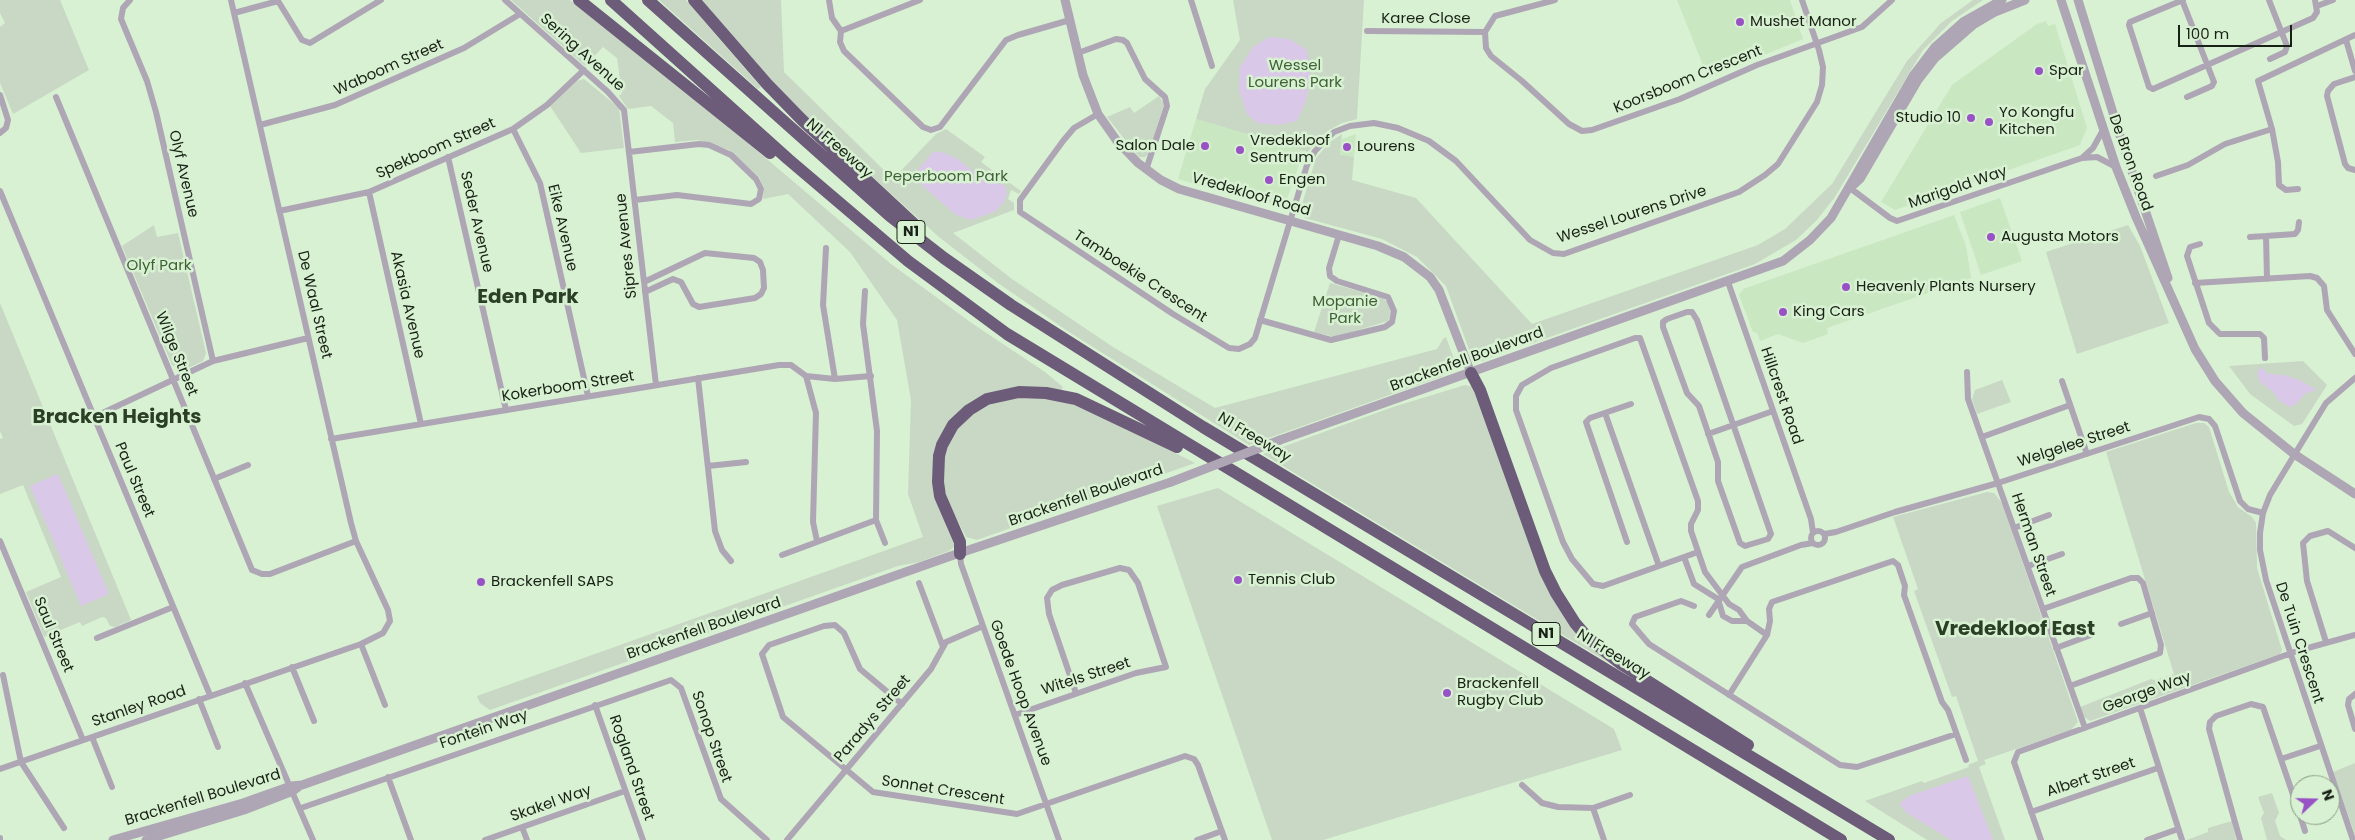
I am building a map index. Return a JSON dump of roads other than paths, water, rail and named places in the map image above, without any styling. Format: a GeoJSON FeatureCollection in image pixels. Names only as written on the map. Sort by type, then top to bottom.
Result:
{"type":"FeatureCollection","features":[{"type":"Feature","properties":{"kind":"highway"},"geometry":{"type":"LineString","coordinates":[[579,0],[789,168],[816,183]]}},
{"type":"Feature","properties":{"kind":"highway","name":"N1"},"geometry":{"type":"LineString","coordinates":[[611,0],[816,183],[908,261],[974,312],[1038,354],[1841,840]]}},
{"type":"Feature","properties":{"kind":"highway","name":"N1 Freeway"},"geometry":{"type":"LineString","coordinates":[[648,0],[836,169],[944,258],[1079,350],[1195,422],[1889,840]]}},
{"type":"Feature","properties":{"kind":"highway"},"geometry":{"type":"LineString","coordinates":[[694,0],[767,84],[829,147],[925,235],[944,258]]}},
{"type":"Feature","properties":{"kind":"highway"},"geometry":{"type":"LineString","coordinates":[[1471,372],[1480,388],[1546,571],[1560,601],[1575,623],[1587,637],[1621,664],[1804,781],[1813,794]]}},
{"type":"Feature","properties":{"kind":"highway"},"geometry":{"type":"LineString","coordinates":[[960,554],[960,542],[940,496],[939,456],[942,445],[953,425],[969,410],[987,398],[1019,392],[1046,393],[1076,399],[1186,452],[1206,456]]}},
{"type":"Feature","properties":{"kind":"street","name":"Olyf Avenue"},"geometry":{"type":"LineString","coordinates":[[130,0],[123,8],[121,18],[147,81],[156,112],[213,361]]}},
{"type":"Feature","properties":{"kind":"street","name":"De Waal Street"},"geometry":{"type":"LineString","coordinates":[[231,0],[356,541],[388,610]]}},
{"type":"Feature","properties":{"kind":"street"},"geometry":{"type":"LineString","coordinates":[[234,13],[278,0],[302,40],[307,43],[314,41],[378,1]]}},
{"type":"Feature","properties":{"kind":"street","name":"Sering Avenue"},"geometry":{"type":"LineString","coordinates":[[505,0],[621,105]]}},
{"type":"Feature","properties":{"kind":"street"},"geometry":{"type":"LineString","coordinates":[[829,0],[832,18],[841,32],[840,42],[844,51],[923,127],[934,130],[940,127],[1006,40],[1070,20]]}},
{"type":"Feature","properties":{"kind":"street"},"geometry":{"type":"LineString","coordinates":[[841,32],[920,0]]}},
{"type":"Feature","properties":{"kind":"street","name":"Vredekloof Road"},"geometry":{"type":"LineString","coordinates":[[1065,0],[1083,75],[1098,114],[1117,141],[1146,170],[1179,188],[1391,250],[1404,257],[1430,278],[1442,296],[1471,372]]}},
{"type":"Feature","properties":{"kind":"street"},"geometry":{"type":"LineString","coordinates":[[1191,0],[1212,66]]}},
{"type":"Feature","properties":{"kind":"street"},"geometry":{"type":"LineString","coordinates":[[1485,32],[1495,16],[1555,0]]}},
{"type":"Feature","properties":{"kind":"street","name":"Wessel Lourens Drive"},"geometry":{"type":"LineString","coordinates":[[1290,221],[1307,165],[1314,151],[1327,138],[1341,129],[1374,123],[1409,132],[1429,141],[1448,153],[1530,240],[1553,253],[1571,252],[1721,200],[1739,192],[1765,176],[1786,153],[1820,93],[1822,67],[1817,43],[1802,0]]}},
{"type":"Feature","properties":{"kind":"street"},"geometry":{"type":"LineString","coordinates":[[1817,43],[1862,27],[1892,0]]}},
{"type":"Feature","properties":{"kind":"street","name":"Brackenfell Boulevard"},"geometry":{"type":"LineString","coordinates":[[113,840],[302,785],[1171,482],[1280,440],[1771,266],[1796,252],[1824,227],[1850,188],[1864,158],[1926,58],[1950,32],[1984,8],[2002,0]]}},
{"type":"Feature","properties":{"kind":"street","name":"Brackenfell Boulevard"},"geometry":{"type":"LineString","coordinates":[[1850,188],[1860,180],[1918,80],[1935,58],[1984,18],[2025,0]]}},
{"type":"Feature","properties":{"kind":"street","name":"De Bron Road"},"geometry":{"type":"LineString","coordinates":[[2061,0],[2116,167],[2186,330],[2206,367],[2230,400],[2268,434],[2294,454],[2355,494]]}},
{"type":"Feature","properties":{"kind":"street","name":"De Bron Road"},"geometry":{"type":"LineString","coordinates":[[2078,0],[2122,142],[2186,330]]}},
{"type":"Feature","properties":{"kind":"street"},"geometry":{"type":"LineString","coordinates":[[2187,97],[2214,85],[2208,65],[2182,0],[2130,22],[2129,25],[2149,87],[2156,89],[2208,65],[2313,18],[2317,12],[2316,3],[2333,0]]}},
{"type":"Feature","properties":{"kind":"street"},"geometry":{"type":"LineString","coordinates":[[2269,0],[2287,49],[2270,59]]}},
{"type":"Feature","properties":{"kind":"street","name":"Waboom Street"},"geometry":{"type":"LineString","coordinates":[[260,125],[336,105],[464,48],[520,14]]}},
{"type":"Feature","properties":{"kind":"street","name":"Karee Close"},"geometry":{"type":"LineString","coordinates":[[1368,31],[1485,32]]}},
{"type":"Feature","properties":{"kind":"street","name":"Koorsboom Crescent"},"geometry":{"type":"LineString","coordinates":[[1485,32],[1486,48],[1491,56],[1522,80],[1569,124],[1582,131],[1592,130],[1680,99],[1756,65],[1817,43]]}},
{"type":"Feature","properties":{"kind":"street"},"geometry":{"type":"LineString","coordinates":[[2298,189],[2286,190],[2279,185],[2278,162],[2272,129],[2258,81],[2355,35]]}},
{"type":"Feature","properties":{"kind":"street"},"geometry":{"type":"LineString","coordinates":[[1078,53],[1116,39],[1123,40],[1127,43],[1145,79],[1166,97],[1167,106],[1146,170]]}},
{"type":"Feature","properties":{"kind":"street"},"geometry":{"type":"LineString","coordinates":[[2346,40],[2355,71]]}},
{"type":"Feature","properties":{"kind":"street","name":"Spekboom Street"},"geometry":{"type":"LineString","coordinates":[[279,211],[369,192],[513,129],[547,105],[584,70]]}},
{"type":"Feature","properties":{"kind":"street"},"geometry":{"type":"LineString","coordinates":[[2355,76],[2334,84],[2328,91],[2327,96],[2345,164],[2348,168],[2355,170]]}},
{"type":"Feature","properties":{"kind":"street"},"geometry":{"type":"LineString","coordinates":[[0,95],[8,120],[6,128],[0,133]]}},
{"type":"Feature","properties":{"kind":"street","name":"Wilge Street"},"geometry":{"type":"LineString","coordinates":[[56,97],[252,570],[262,574],[270,574],[356,541]]}},
{"type":"Feature","properties":{"kind":"street","name":"Sipres Avenue"},"geometry":{"type":"LineString","coordinates":[[621,105],[625,118],[656,385]]}},
{"type":"Feature","properties":{"kind":"street","name":"Tamboekie Crescent"},"geometry":{"type":"LineString","coordinates":[[1098,114],[1074,128],[1020,200],[1018,208],[1022,215],[1112,275],[1229,348],[1238,349],[1250,344],[1260,320],[1290,221]]}},
{"type":"Feature","properties":{"kind":"street","name":"Eike Avenue"},"geometry":{"type":"LineString","coordinates":[[513,129],[540,183],[588,396]]}},
{"type":"Feature","properties":{"kind":"street"},"geometry":{"type":"LineString","coordinates":[[2156,176],[2188,165],[2226,144],[2272,129]]}},
{"type":"Feature","properties":{"kind":"street"},"geometry":{"type":"LineString","coordinates":[[2082,158],[2093,148],[2103,130]]}},
{"type":"Feature","properties":{"kind":"street"},"geometry":{"type":"LineString","coordinates":[[629,152],[699,144],[709,145],[731,155],[756,180],[761,189],[759,199],[751,204],[677,195],[635,200]]}},
{"type":"Feature","properties":{"kind":"street","name":"Seder Avenue"},"geometry":{"type":"LineString","coordinates":[[448,157],[506,410]]}},
{"type":"Feature","properties":{"kind":"street","name":"Marigold Way"},"geometry":{"type":"LineString","coordinates":[[1850,188],[1890,218],[1902,220],[2082,158],[2103,159],[2116,167]]}},
{"type":"Feature","properties":{"kind":"street","name":"Paul Street"},"geometry":{"type":"LineString","coordinates":[[0,191],[210,695]]}},
{"type":"Feature","properties":{"kind":"street","name":"Akasia Avenue"},"geometry":{"type":"LineString","coordinates":[[369,192],[421,424]]}},
{"type":"Feature","properties":{"kind":"street"},"geometry":{"type":"LineString","coordinates":[[2250,237],[2295,234],[2298,231],[2299,222]]}},
{"type":"Feature","properties":{"kind":"street"},"geometry":{"type":"LineString","coordinates":[[1260,320],[1331,340],[1385,327],[1392,322],[1393,306],[1386,295],[1337,281],[1330,276],[1330,268],[1340,235]]}},
{"type":"Feature","properties":{"kind":"street"},"geometry":{"type":"LineString","coordinates":[[2266,236],[2267,279]]}},
{"type":"Feature","properties":{"kind":"street"},"geometry":{"type":"LineString","coordinates":[[2200,244],[2192,246],[2187,253],[2207,319],[2214,331],[2223,334],[2260,334],[2264,338],[2266,358]]}},
{"type":"Feature","properties":{"kind":"street"},"geometry":{"type":"LineString","coordinates":[[826,248],[823,305],[835,380]]}},
{"type":"Feature","properties":{"kind":"street"},"geometry":{"type":"LineString","coordinates":[[644,282],[705,253],[754,258],[760,262],[763,270],[764,288],[761,294],[755,298],[699,307],[693,304],[681,282],[673,279],[645,292]]}},
{"type":"Feature","properties":{"kind":"street"},"geometry":{"type":"LineString","coordinates":[[2195,283],[2310,276],[2320,280],[2324,286],[2328,310],[2355,354]]}},
{"type":"Feature","properties":{"kind":"street","name":"Hillcrest Road"},"geometry":{"type":"LineString","coordinates":[[1728,282],[1811,519],[1812,538]]}},
{"type":"Feature","properties":{"kind":"street"},"geometry":{"type":"LineString","coordinates":[[865,291],[863,324],[875,404],[877,438],[876,520],[885,543]]}},
{"type":"Feature","properties":{"kind":"street"},"geometry":{"type":"LineString","coordinates":[[1687,312],[1694,314],[1733,426],[1771,534],[1768,539],[1745,546],[1741,545],[1718,481],[1718,462],[1699,406],[1688,396],[1663,327],[1663,322],[1667,319],[1687,312]]}},
{"type":"Feature","properties":{"kind":"street"},"geometry":{"type":"LineString","coordinates":[[94,417],[213,361],[308,338]]}},
{"type":"Feature","properties":{"kind":"street"},"geometry":{"type":"LineString","coordinates":[[1698,552],[1598,586],[1565,549],[1516,410],[1516,396],[1525,382],[1550,368],[1635,338],[1640,338],[1684,457],[1698,504],[1690,528],[1706,575],[1717,585],[1723,614],[1732,621],[1746,621]]}},
{"type":"Feature","properties":{"kind":"street","name":"Kokerboom Street"},"geometry":{"type":"LineString","coordinates":[[332,438],[784,364],[795,367],[806,376]]}},
{"type":"Feature","properties":{"kind":"street","name":"Herman Street"},"geometry":{"type":"LineString","coordinates":[[1967,372],[1968,399],[2085,728]]}},
{"type":"Feature","properties":{"kind":"street"},"geometry":{"type":"LineString","coordinates":[[817,541],[813,522],[816,412],[806,376],[835,380],[871,376]]}},
{"type":"Feature","properties":{"kind":"street"},"geometry":{"type":"LineString","coordinates":[[698,378],[716,537],[722,550],[731,560]]}},
{"type":"Feature","properties":{"kind":"street","name":"De Tuin Crescent"},"geometry":{"type":"LineString","coordinates":[[2353,840],[2320,746],[2262,567],[2260,533],[2263,513],[2270,495],[2294,454],[2326,403],[2355,378]]}},
{"type":"Feature","properties":{"kind":"street"},"geometry":{"type":"LineString","coordinates":[[2062,381],[2087,454]]}},
{"type":"Feature","properties":{"kind":"street"},"geometry":{"type":"LineString","coordinates":[[1627,542],[1586,424],[1588,419],[1631,404]]}},
{"type":"Feature","properties":{"kind":"street"},"geometry":{"type":"LineString","coordinates":[[1982,437],[2070,405]]}},
{"type":"Feature","properties":{"kind":"street"},"geometry":{"type":"LineString","coordinates":[[1708,434],[1773,411]]}},
{"type":"Feature","properties":{"kind":"street"},"geometry":{"type":"LineString","coordinates":[[1605,413],[1659,566]]}},
{"type":"Feature","properties":{"kind":"street","name":"Welgelee Street"},"geometry":{"type":"LineString","coordinates":[[1812,538],[1822,532],[1836,532],[1895,512],[1998,483],[2195,418],[2206,418],[2215,426],[2240,501],[2248,509],[2263,513]]}},
{"type":"Feature","properties":{"kind":"street"},"geometry":{"type":"LineString","coordinates":[[708,466],[746,462]]}},
{"type":"Feature","properties":{"kind":"street"},"geometry":{"type":"LineString","coordinates":[[214,479],[248,465]]}},
{"type":"Feature","properties":{"kind":"street"},"geometry":{"type":"LineString","coordinates":[[2014,528],[2049,515]]}},
{"type":"Feature","properties":{"kind":"street","name":"Hillcrest Road"},"geometry":{"type":"LineString","coordinates":[[1811,519],[1822,532]]}},
{"type":"Feature","properties":{"kind":"street"},"geometry":{"type":"LineString","coordinates":[[782,555],[876,520]]}},
{"type":"Feature","properties":{"kind":"street"},"geometry":{"type":"LineString","coordinates":[[2326,642],[2307,581],[2303,542],[2310,536],[2328,531],[2355,548]]}},
{"type":"Feature","properties":{"kind":"street"},"geometry":{"type":"LineString","coordinates":[[1710,615],[1720,596],[1742,567],[1801,545],[1812,538],[1819,545],[1825,542],[1822,532]]}},
{"type":"Feature","properties":{"kind":"street","name":"Welgelee Street"},"geometry":{"type":"LineString","coordinates":[[1825,542],[1836,532]]}},
{"type":"Feature","properties":{"kind":"street","name":"Saul Street"},"geometry":{"type":"LineString","coordinates":[[0,540],[83,740]]}},
{"type":"Feature","properties":{"kind":"street","name":"Goede Hoop Avenue"},"geometry":{"type":"LineString","coordinates":[[960,554],[960,564],[1060,840]]}},
{"type":"Feature","properties":{"kind":"street"},"geometry":{"type":"LineString","coordinates":[[2028,566],[2062,554]]}},
{"type":"Feature","properties":{"kind":"street"},"geometry":{"type":"LineString","coordinates":[[1684,557],[1694,584],[1700,590],[1720,596],[1739,610],[1746,621],[1767,634]]}},
{"type":"Feature","properties":{"kind":"street"},"geometry":{"type":"LineString","coordinates":[[1729,695],[1767,634],[1770,625],[1769,609],[1775,601],[1887,561],[1895,562],[1905,586],[1904,595],[1942,702],[1948,710],[1966,760]]}},
{"type":"Feature","properties":{"kind":"street","name":"Witels Street"},"geometry":{"type":"LineString","coordinates":[[1015,715],[1136,673],[1166,667],[1136,577],[1124,568],[1056,588],[1047,598],[1049,614],[1076,693]]}},
{"type":"Feature","properties":{"kind":"street"},"geometry":{"type":"LineString","coordinates":[[2043,609],[2134,577],[2142,581],[2162,647],[2158,654],[2070,686]]}},
{"type":"Feature","properties":{"kind":"street"},"geometry":{"type":"LineString","coordinates":[[920,583],[943,647]]}},
{"type":"Feature","properties":{"kind":"street"},"geometry":{"type":"LineString","coordinates":[[1694,606],[1681,601],[1635,617],[1632,624],[1649,644],[1844,767],[1857,767],[1956,734]]}},
{"type":"Feature","properties":{"kind":"street"},"geometry":{"type":"LineString","coordinates":[[97,638],[172,607]]}},
{"type":"Feature","properties":{"kind":"street","name":"Stanley Road"},"geometry":{"type":"LineString","coordinates":[[0,769],[199,698],[361,644],[385,630],[390,621],[388,610]]}},
{"type":"Feature","properties":{"kind":"street"},"geometry":{"type":"LineString","coordinates":[[2121,624],[2152,613]]}},
{"type":"Feature","properties":{"kind":"street","name":"Sonnet Crescent"},"geometry":{"type":"LineString","coordinates":[[902,704],[860,669],[844,633],[838,626],[824,626],[766,647],[762,654],[762,660],[783,717],[873,792],[1011,815],[1025,813],[1185,756],[1194,759],[1198,765],[1225,840]]}},
{"type":"Feature","properties":{"kind":"street","name":"Paradys Street"},"geometry":{"type":"LineString","coordinates":[[787,840],[936,662],[946,642],[960,634],[983,626]]}},
{"type":"Feature","properties":{"kind":"street"},"geometry":{"type":"LineString","coordinates":[[2056,648],[2091,635]]}},
{"type":"Feature","properties":{"kind":"street","name":"George Way"},"geometry":{"type":"LineString","coordinates":[[2031,812],[2014,762],[2014,756],[2020,751],[2326,642],[2355,635]]}},
{"type":"Feature","properties":{"kind":"street"},"geometry":{"type":"LineString","coordinates":[[361,644],[384,705]]}},
{"type":"Feature","properties":{"kind":"street"},"geometry":{"type":"LineString","coordinates":[[292,667],[314,721]]}},
{"type":"Feature","properties":{"kind":"street"},"geometry":{"type":"LineString","coordinates":[[3,675],[21,762],[64,828]]}},
{"type":"Feature","properties":{"kind":"street","name":"Fontein Way"},"geometry":{"type":"LineString","coordinates":[[301,808],[665,680],[676,682]]}},
{"type":"Feature","properties":{"kind":"street","name":"Sonop Street"},"geometry":{"type":"LineString","coordinates":[[676,682],[683,695],[717,793],[723,803],[767,840]]}},
{"type":"Feature","properties":{"kind":"street"},"geometry":{"type":"LineString","coordinates":[[245,683],[301,808],[313,840]]}},
{"type":"Feature","properties":{"kind":"street"},"geometry":{"type":"LineString","coordinates":[[2355,694],[2349,699],[2348,704],[2355,729]]}},
{"type":"Feature","properties":{"kind":"street"},"geometry":{"type":"LineString","coordinates":[[199,698],[218,747]]}},
{"type":"Feature","properties":{"kind":"street"},"geometry":{"type":"LineString","coordinates":[[2240,840],[2209,733],[2210,722],[2216,716],[2251,704],[2260,705],[2266,712],[2290,784]]}},
{"type":"Feature","properties":{"kind":"street","name":"Rogland Street"},"geometry":{"type":"LineString","coordinates":[[595,705],[642,840]]}},
{"type":"Feature","properties":{"kind":"street"},"geometry":{"type":"LineString","coordinates":[[2140,708],[2182,840]]}},
{"type":"Feature","properties":{"kind":"street"},"geometry":{"type":"LineString","coordinates":[[92,737],[112,787]]}},
{"type":"Feature","properties":{"kind":"street"},"geometry":{"type":"LineString","coordinates":[[2282,759],[2320,746]]}},
{"type":"Feature","properties":{"kind":"street","name":"Albert Street"},"geometry":{"type":"LineString","coordinates":[[2031,812],[2158,768]]}},
{"type":"Feature","properties":{"kind":"street"},"geometry":{"type":"LineString","coordinates":[[388,777],[410,840]]}},
{"type":"Feature","properties":{"kind":"street"},"geometry":{"type":"LineString","coordinates":[[1522,786],[1536,798],[1550,806],[1593,808],[1630,795]]}},
{"type":"Feature","properties":{"kind":"street","name":"Brackenfell Boulevard"},"geometry":{"type":"LineString","coordinates":[[146,840],[234,813],[292,788]]}},
{"type":"Feature","properties":{"kind":"street","name":"Skakel Way"},"geometry":{"type":"LineString","coordinates":[[485,840],[625,791]]}},
{"type":"Feature","properties":{"kind":"street"},"geometry":{"type":"LineString","coordinates":[[1593,808],[1604,840]]}},
{"type":"Feature","properties":{"kind":"street"},"geometry":{"type":"LineString","coordinates":[[2031,812],[2041,840]]}},
{"type":"Feature","properties":{"kind":"street"},"geometry":{"type":"LineString","coordinates":[[2303,825],[2305,831]]}},
{"type":"Feature","properties":{"kind":"street"},"geometry":{"type":"LineString","coordinates":[[522,827],[527,840]]}},
{"type":"Feature","properties":{"kind":"street"},"geometry":{"type":"LineString","coordinates":[[2147,840],[2178,829]]}},
{"type":"Feature","properties":{"kind":"street"},"geometry":{"type":"LineString","coordinates":[[1197,840],[1222,831]]}},
{"type":"Feature","properties":{"kind":"place","name":"Mushet Manor"},"geometry":{"type":"Point","coordinates":[1740,22]}},
{"type":"Feature","properties":{"kind":"place","name":"Spar"},"geometry":{"type":"Point","coordinates":[2039,71]}},
{"type":"Feature","properties":{"kind":"place","name":"Studio 10"},"geometry":{"type":"Point","coordinates":[1971,118]}},
{"type":"Feature","properties":{"kind":"place","name":"Yo Kongfu Kitchen"},"geometry":{"type":"Point","coordinates":[1989,122]}},
{"type":"Feature","properties":{"kind":"place","name":"Salon Dale"},"geometry":{"type":"Point","coordinates":[1205,146]}},
{"type":"Feature","properties":{"kind":"place","name":"Lourens"},"geometry":{"type":"Point","coordinates":[1347,147]}},
{"type":"Feature","properties":{"kind":"place","name":"Vredekloof Sentrum"},"geometry":{"type":"Point","coordinates":[1240,150]}},
{"type":"Feature","properties":{"kind":"place","name":"Engen"},"geometry":{"type":"Point","coordinates":[1269,180]}},
{"type":"Feature","properties":{"kind":"place","name":"Augusta Motors"},"geometry":{"type":"Point","coordinates":[1991,237]}},
{"type":"Feature","properties":{"kind":"place","name":"Heavenly Plants Nursery"},"geometry":{"type":"Point","coordinates":[1846,287]}},
{"type":"Feature","properties":{"kind":"place","name":"King Cars"},"geometry":{"type":"Point","coordinates":[1783,312]}},
{"type":"Feature","properties":{"kind":"place","name":"Tennis Club"},"geometry":{"type":"Point","coordinates":[1238,580]}},
{"type":"Feature","properties":{"kind":"place","name":"Brackenfell SAPS"},"geometry":{"type":"Point","coordinates":[481,582]}},
{"type":"Feature","properties":{"kind":"place","name":"Brackenfell Rugby Club"},"geometry":{"type":"Point","coordinates":[1447,693]}},
{"type":"Feature","properties":{"kind":"district","name":"Eden Park"},"geometry":{"type":"Point","coordinates":[528,298]}},
{"type":"Feature","properties":{"kind":"district","name":"Bracken Heights"},"geometry":{"type":"Point","coordinates":[117,418]}},
{"type":"Feature","properties":{"kind":"district","name":"Vredekloof East"},"geometry":{"type":"Point","coordinates":[2015,630]}},
{"type":"Feature","properties":{"kind":"park label","name":"Wessel Lourens Park"},"geometry":{"type":"Point","coordinates":[1295,74]}},
{"type":"Feature","properties":{"kind":"park label","name":"Peperboom Park"},"geometry":{"type":"Point","coordinates":[946,177]}},
{"type":"Feature","properties":{"kind":"park label","name":"Olyf Park"},"geometry":{"type":"Point","coordinates":[159,266]}},
{"type":"Feature","properties":{"kind":"park label","name":"Mopanie Park"},"geometry":{"type":"Point","coordinates":[1345,310]}}]}
